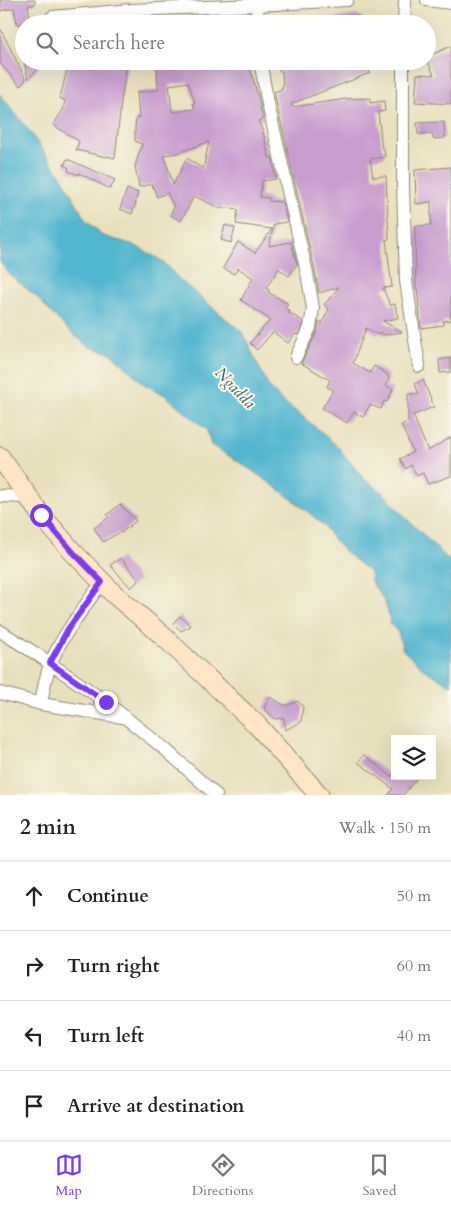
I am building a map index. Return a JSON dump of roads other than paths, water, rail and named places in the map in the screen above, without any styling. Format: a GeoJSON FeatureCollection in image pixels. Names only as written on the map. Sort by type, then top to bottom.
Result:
{"type":"FeatureCollection","features":[{"type":"Feature","properties":{"kind":"street"},"geometry":{"type":"LineString","coordinates":[[65,15],[130,5],[347,0]]}},
{"type":"Feature","properties":{"kind":"street"},"geometry":{"type":"LineString","coordinates":[[404,0],[404,15]]}},
{"type":"Feature","properties":{"kind":"street"},"geometry":{"type":"LineString","coordinates":[[427,0],[451,2]]}},
{"type":"Feature","properties":{"kind":"street"},"geometry":{"type":"LineString","coordinates":[[262,70],[313,308],[310,328],[296,357]]}},
{"type":"Feature","properties":{"kind":"street"},"geometry":{"type":"LineString","coordinates":[[403,70],[403,186],[406,281],[419,366]]}},
{"type":"Feature","properties":{"kind":"street"},"geometry":{"type":"LineString","coordinates":[[0,457],[41,515],[73,552],[114,594],[162,635],[257,725],[319,795]]}},
{"type":"Feature","properties":{"kind":"street"},"geometry":{"type":"LineString","coordinates":[[0,496],[28,497]]}},
{"type":"Feature","properties":{"kind":"street"},"geometry":{"type":"LineString","coordinates":[[41,704],[44,683],[50,663],[68,629],[102,582]]}},
{"type":"Feature","properties":{"kind":"street"},"geometry":{"type":"LineString","coordinates":[[0,631],[106,702],[166,750],[216,795]]}},
{"type":"Feature","properties":{"kind":"street"},"geometry":{"type":"LineString","coordinates":[[0,693],[41,704],[124,717]]}},
{"type":"Feature","properties":{"kind":"water","name":"Ngadda"},"geometry":{"type":"Polygon","coordinates":[[[0,94],[64,180],[85,219],[103,236],[134,245],[162,261],[181,281],[243,333],[269,387],[282,401],[337,446],[363,478],[383,493],[451,562],[451,685],[425,670],[403,650],[398,632],[390,624],[382,597],[372,584],[370,572],[343,550],[323,525],[268,481],[211,445],[207,430],[165,395],[144,384],[111,353],[90,347],[74,335],[37,297],[11,276],[0,262],[0,94]]]}}]}
